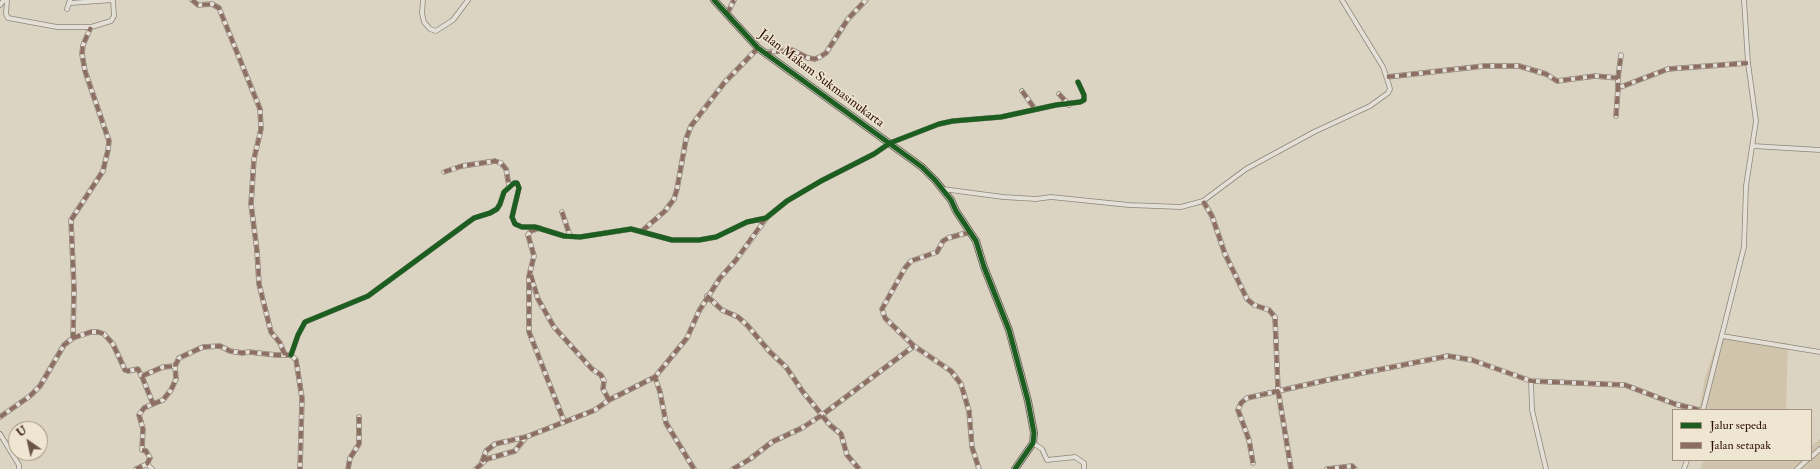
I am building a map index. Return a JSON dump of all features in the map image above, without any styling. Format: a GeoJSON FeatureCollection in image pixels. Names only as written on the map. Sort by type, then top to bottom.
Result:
{"type":"FeatureCollection","features":[{"type":"Feature","properties":{"kind":"street"},"geometry":{"type":"LineString","coordinates":[[0,5],[4,0]]}},
{"type":"Feature","properties":{"kind":"street"},"geometry":{"type":"LineString","coordinates":[[7,0],[6,14],[8,18],[57,27],[91,27],[110,22],[114,16],[113,0],[70,2],[67,9]]}},
{"type":"Feature","properties":{"kind":"street"},"geometry":{"type":"LineString","coordinates":[[192,0],[198,5],[212,4],[219,8],[260,109],[261,128],[254,159],[251,204],[257,251],[259,284],[271,332],[280,343],[285,355]]}},
{"type":"Feature","properties":{"kind":"street"},"geometry":{"type":"LineString","coordinates":[[423,0],[422,13],[424,22],[430,28],[436,30],[453,20],[468,0]]}},
{"type":"Feature","properties":{"kind":"street","name":"Jalan Makam Sukmasinukarta"},"geometry":{"type":"LineString","coordinates":[[714,0],[764,53],[922,167],[943,189],[976,241],[984,267],[1009,330],[1028,400],[1034,433],[1034,443]]}},
{"type":"Feature","properties":{"kind":"street"},"geometry":{"type":"LineString","coordinates":[[727,14],[734,0]]}},
{"type":"Feature","properties":{"kind":"street"},"geometry":{"type":"LineString","coordinates":[[764,53],[792,50],[808,58],[815,59],[820,57],[826,53],[848,19],[866,0]]}},
{"type":"Feature","properties":{"kind":"street"},"geometry":{"type":"LineString","coordinates":[[943,189],[1003,197],[1051,197],[1144,206],[1181,207],[1203,201],[1246,169],[1314,132],[1381,100],[1390,89],[1387,77],[1380,61],[1342,0]]}},
{"type":"Feature","properties":{"kind":"street"},"geometry":{"type":"LineString","coordinates":[[1703,409],[1743,254],[1746,186],[1753,146],[1756,116],[1748,63],[1744,0]]}},
{"type":"Feature","properties":{"kind":"street"},"geometry":{"type":"LineString","coordinates":[[74,338],[74,289],[71,220],[103,172],[109,141],[85,71],[82,54],[83,45],[91,27]]}},
{"type":"Feature","properties":{"kind":"street"},"geometry":{"type":"LineString","coordinates":[[642,231],[665,211],[674,199],[678,189],[686,139],[691,126],[724,83],[758,48]]}},
{"type":"Feature","properties":{"kind":"street"},"geometry":{"type":"LineString","coordinates":[[1616,116],[1620,55]]}},
{"type":"Feature","properties":{"kind":"street"},"geometry":{"type":"LineString","coordinates":[[1618,88],[1668,69],[1748,63]]}},
{"type":"Feature","properties":{"kind":"street"},"geometry":{"type":"LineString","coordinates":[[1387,77],[1484,66],[1512,66],[1535,70],[1546,74],[1557,81],[1595,76],[1618,78]]}},
{"type":"Feature","properties":{"kind":"street"},"geometry":{"type":"LineString","coordinates":[[476,469],[482,462],[486,451],[495,444],[526,437],[595,410],[609,400],[655,377],[687,338],[707,296],[720,278],[736,260],[766,218],[788,201],[814,185],[874,154],[890,144],[939,124],[953,121],[1001,117],[1035,109],[1070,105],[1084,100],[1082,89],[1078,82]]}},
{"type":"Feature","properties":{"kind":"street"},"geometry":{"type":"LineString","coordinates":[[1022,91],[1035,109]]}},
{"type":"Feature","properties":{"kind":"street"},"geometry":{"type":"LineString","coordinates":[[1059,94],[1070,105]]}},
{"type":"Feature","properties":{"kind":"street"},"geometry":{"type":"LineString","coordinates":[[1753,146],[1820,150]]}},
{"type":"Feature","properties":{"kind":"street"},"geometry":{"type":"LineString","coordinates":[[444,172],[462,166],[495,161],[501,163],[506,169],[509,186]]}},
{"type":"Feature","properties":{"kind":"street"},"geometry":{"type":"LineString","coordinates":[[291,355],[298,335],[305,322],[368,296],[474,218],[497,209],[504,192],[509,186],[516,183],[518,185],[512,217],[515,224],[522,227],[540,228],[553,234],[593,236],[632,229],[642,231],[659,238],[672,240],[699,240],[716,237],[747,222],[766,218]]}},
{"type":"Feature","properties":{"kind":"street"},"geometry":{"type":"LineString","coordinates":[[1203,201],[1212,216],[1224,254],[1246,299],[1254,305],[1269,310],[1275,317],[1278,390],[1291,469]]}},
{"type":"Feature","properties":{"kind":"street"},"geometry":{"type":"LineString","coordinates":[[562,212],[570,236]]}},
{"type":"Feature","properties":{"kind":"street"},"geometry":{"type":"LineString","coordinates":[[540,228],[531,231],[528,236],[534,256],[530,273],[528,316],[529,332],[564,421]]}},
{"type":"Feature","properties":{"kind":"street"},"geometry":{"type":"LineString","coordinates":[[971,232],[948,238],[943,241],[936,252],[911,260],[907,264],[884,304],[882,312],[885,318],[914,346],[951,371],[961,384],[969,411],[972,448],[980,469]]}},
{"type":"Feature","properties":{"kind":"street"},"geometry":{"type":"LineString","coordinates":[[530,273],[538,298],[554,327],[592,369],[601,375],[604,382],[603,389],[609,400]]}},
{"type":"Feature","properties":{"kind":"street"},"geometry":{"type":"LineString","coordinates":[[707,296],[722,310],[738,317],[747,325],[770,352],[786,367],[803,392],[841,434],[846,455],[859,469]]}},
{"type":"Feature","properties":{"kind":"street"},"geometry":{"type":"LineString","coordinates":[[0,417],[30,396],[40,386],[64,345],[74,338],[91,332],[104,334],[114,344],[125,370],[138,370],[142,376],[153,404]]}},
{"type":"Feature","properties":{"kind":"street"},"geometry":{"type":"LineString","coordinates":[[1722,336],[1820,352]]}},
{"type":"Feature","properties":{"kind":"street"},"geometry":{"type":"LineString","coordinates":[[152,469],[148,464],[149,455],[142,447],[142,429],[139,414],[144,408],[163,400],[171,390],[176,379],[175,366],[179,358],[207,346],[220,346],[230,351],[242,353],[248,352],[291,355],[296,360],[302,398],[300,469]]}},
{"type":"Feature","properties":{"kind":"street"},"geometry":{"type":"LineString","coordinates":[[733,469],[750,459],[772,442],[802,428],[914,346]]}},
{"type":"Feature","properties":{"kind":"street"},"geometry":{"type":"LineString","coordinates":[[1253,463],[1249,440],[1238,414],[1239,406],[1247,398],[1278,390],[1448,356],[1472,360],[1531,381],[1625,385],[1675,404],[1695,409]]}},
{"type":"Feature","properties":{"kind":"street"},"geometry":{"type":"LineString","coordinates":[[142,376],[163,367],[175,366]]}},
{"type":"Feature","properties":{"kind":"street"},"geometry":{"type":"LineString","coordinates":[[655,377],[660,392],[666,423],[694,469]]}},
{"type":"Feature","properties":{"kind":"street"},"geometry":{"type":"LineString","coordinates":[[1531,381],[1532,410],[1546,469]]}},
{"type":"Feature","properties":{"kind":"street"},"geometry":{"type":"LineString","coordinates":[[348,469],[350,458],[360,444],[359,417]]}},
{"type":"Feature","properties":{"kind":"street"},"geometry":{"type":"LineString","coordinates":[[0,434],[19,465],[19,469]]}},
{"type":"Feature","properties":{"kind":"street"},"geometry":{"type":"LineString","coordinates":[[482,462],[515,451],[526,437]]}},
{"type":"Feature","properties":{"kind":"street"},"geometry":{"type":"LineString","coordinates":[[1015,469],[1034,443],[1042,450],[1047,460],[1075,457],[1084,463],[1084,469]]}},
{"type":"Feature","properties":{"kind":"street"},"geometry":{"type":"LineString","coordinates":[[1812,456],[1820,448]]}},
{"type":"Feature","properties":{"kind":"street"},"geometry":{"type":"LineString","coordinates":[[1797,469],[1806,461]]}},
{"type":"Feature","properties":{"kind":"street"},"geometry":{"type":"LineString","coordinates":[[136,469],[148,464]]}},
{"type":"Feature","properties":{"kind":"street"},"geometry":{"type":"LineString","coordinates":[[1326,469],[1352,466],[1355,469]]}},
{"type":"Feature","properties":{"kind":"shaded area"},"geometry":{"type":"Polygon","coordinates":[[[1719,337],[1788,343],[1786,409],[1699,409],[1705,377],[1719,337]]]}},
{"type":"Feature","properties":{"kind":"shaded area"},"geometry":{"type":"Polygon","coordinates":[[[1820,439],[1820,469],[1700,469],[1704,461],[1812,461],[1812,445],[1820,439]]]}},
{"type":"Feature","properties":{"kind":"marked path"},"geometry":{"type":"LineString","coordinates":[[192,0],[198,5],[212,4],[219,8],[260,109],[261,129],[254,159],[251,204],[257,251],[259,284],[271,332],[280,343],[285,355]]}},
{"type":"Feature","properties":{"kind":"marked path"},"geometry":{"type":"LineString","coordinates":[[727,14],[734,0]]}},
{"type":"Feature","properties":{"kind":"marked path"},"geometry":{"type":"LineString","coordinates":[[764,53],[792,50],[808,58],[815,59],[820,57],[826,53],[848,19],[866,0]]}},
{"type":"Feature","properties":{"kind":"marked path"},"geometry":{"type":"LineString","coordinates":[[0,417],[30,396],[40,386],[64,345],[73,338],[74,289],[71,220],[103,171],[109,141],[85,71],[82,54],[83,45],[91,27]]}},
{"type":"Feature","properties":{"kind":"marked path"},"geometry":{"type":"LineString","coordinates":[[642,231],[665,211],[674,199],[686,139],[691,126],[724,83],[758,48]]}},
{"type":"Feature","properties":{"kind":"marked path"},"geometry":{"type":"LineString","coordinates":[[1618,78],[1621,55]]}},
{"type":"Feature","properties":{"kind":"marked path"},"geometry":{"type":"LineString","coordinates":[[1387,77],[1484,66],[1519,66],[1546,74],[1557,81],[1595,76],[1618,78],[1618,88],[1668,69],[1748,63]]}},
{"type":"Feature","properties":{"kind":"marked path"},"geometry":{"type":"LineString","coordinates":[[1616,116],[1618,88]]}},
{"type":"Feature","properties":{"kind":"marked path"},"geometry":{"type":"LineString","coordinates":[[1022,91],[1035,109]]}},
{"type":"Feature","properties":{"kind":"marked path"},"geometry":{"type":"LineString","coordinates":[[1059,94],[1069,105]]}},
{"type":"Feature","properties":{"kind":"marked path"},"geometry":{"type":"LineString","coordinates":[[444,172],[462,166],[495,161],[501,163],[506,169],[509,186]]}},
{"type":"Feature","properties":{"kind":"marked path"},"geometry":{"type":"LineString","coordinates":[[1203,201],[1212,216],[1225,254],[1247,299],[1254,305],[1269,310],[1275,317],[1278,390],[1291,469]]}},
{"type":"Feature","properties":{"kind":"marked path"},"geometry":{"type":"LineString","coordinates":[[562,212],[570,236]]}},
{"type":"Feature","properties":{"kind":"marked path"},"geometry":{"type":"LineString","coordinates":[[694,469],[666,423],[660,392],[655,377],[687,338],[699,311],[720,278],[736,260],[766,218]]}},
{"type":"Feature","properties":{"kind":"marked path"},"geometry":{"type":"LineString","coordinates":[[537,229],[531,231],[528,235],[534,256],[529,276],[529,332],[564,421]]}},
{"type":"Feature","properties":{"kind":"marked path"},"geometry":{"type":"LineString","coordinates":[[971,232],[948,238],[943,241],[937,252],[911,261],[905,268],[882,309],[885,318],[914,346],[951,371],[961,384],[969,411],[972,447],[979,469]]}},
{"type":"Feature","properties":{"kind":"marked path"},"geometry":{"type":"LineString","coordinates":[[531,275],[538,299],[554,327],[592,369],[601,375],[604,381],[603,389],[609,400]]}},
{"type":"Feature","properties":{"kind":"marked path"},"geometry":{"type":"LineString","coordinates":[[707,296],[722,310],[738,317],[747,325],[770,352],[786,367],[803,392],[830,425],[841,434],[847,455],[859,469]]}},
{"type":"Feature","properties":{"kind":"marked path"},"geometry":{"type":"LineString","coordinates":[[73,338],[91,332],[104,334],[113,344],[125,370],[128,371],[138,369],[143,379],[153,404],[144,408],[139,415],[143,429],[142,450],[146,451],[150,458],[147,464],[136,469]]}},
{"type":"Feature","properties":{"kind":"marked path"},"geometry":{"type":"LineString","coordinates":[[153,404],[163,400],[171,390],[176,379],[175,366],[179,358],[203,347],[220,346],[230,351],[242,353],[249,352],[291,355],[296,360],[302,398],[300,469]]}},
{"type":"Feature","properties":{"kind":"marked path"},"geometry":{"type":"LineString","coordinates":[[733,469],[750,459],[772,442],[802,428],[822,415],[914,346]]}},
{"type":"Feature","properties":{"kind":"marked path"},"geometry":{"type":"LineString","coordinates":[[1253,463],[1249,440],[1238,410],[1241,403],[1247,398],[1332,379],[1448,356],[1472,360],[1531,381],[1625,385],[1675,404],[1695,409]]}},
{"type":"Feature","properties":{"kind":"marked path"},"geometry":{"type":"LineString","coordinates":[[142,376],[163,367],[175,366]]}},
{"type":"Feature","properties":{"kind":"marked path"},"geometry":{"type":"LineString","coordinates":[[482,462],[486,451],[495,444],[526,437],[595,410],[609,400],[655,377]]}},
{"type":"Feature","properties":{"kind":"marked path"},"geometry":{"type":"LineString","coordinates":[[348,469],[350,458],[359,444],[359,417]]}},
{"type":"Feature","properties":{"kind":"marked path"},"geometry":{"type":"LineString","coordinates":[[476,469],[487,459],[515,451],[526,437]]}},
{"type":"Feature","properties":{"kind":"marked path"},"geometry":{"type":"LineString","coordinates":[[1327,469],[1352,466],[1355,469]]}},
{"type":"Feature","properties":{"kind":"cycle path"},"geometry":{"type":"LineString","coordinates":[[714,0],[758,48],[922,167],[951,200],[956,211],[976,241],[984,267],[1009,330],[1028,401],[1034,433],[1033,443],[1015,469]]}},
{"type":"Feature","properties":{"kind":"cycle path"},"geometry":{"type":"LineString","coordinates":[[291,355],[298,335],[305,322],[368,296],[474,218],[497,209],[504,192],[514,183],[517,183],[519,188],[512,217],[515,224],[522,227],[535,227],[564,236],[580,237],[631,229],[672,240],[699,240],[716,237],[747,222],[766,218],[787,201],[821,181],[874,154],[890,143],[939,124],[953,121],[1001,117],[1056,105],[1080,102],[1084,100],[1084,95],[1078,82]]}}]}
